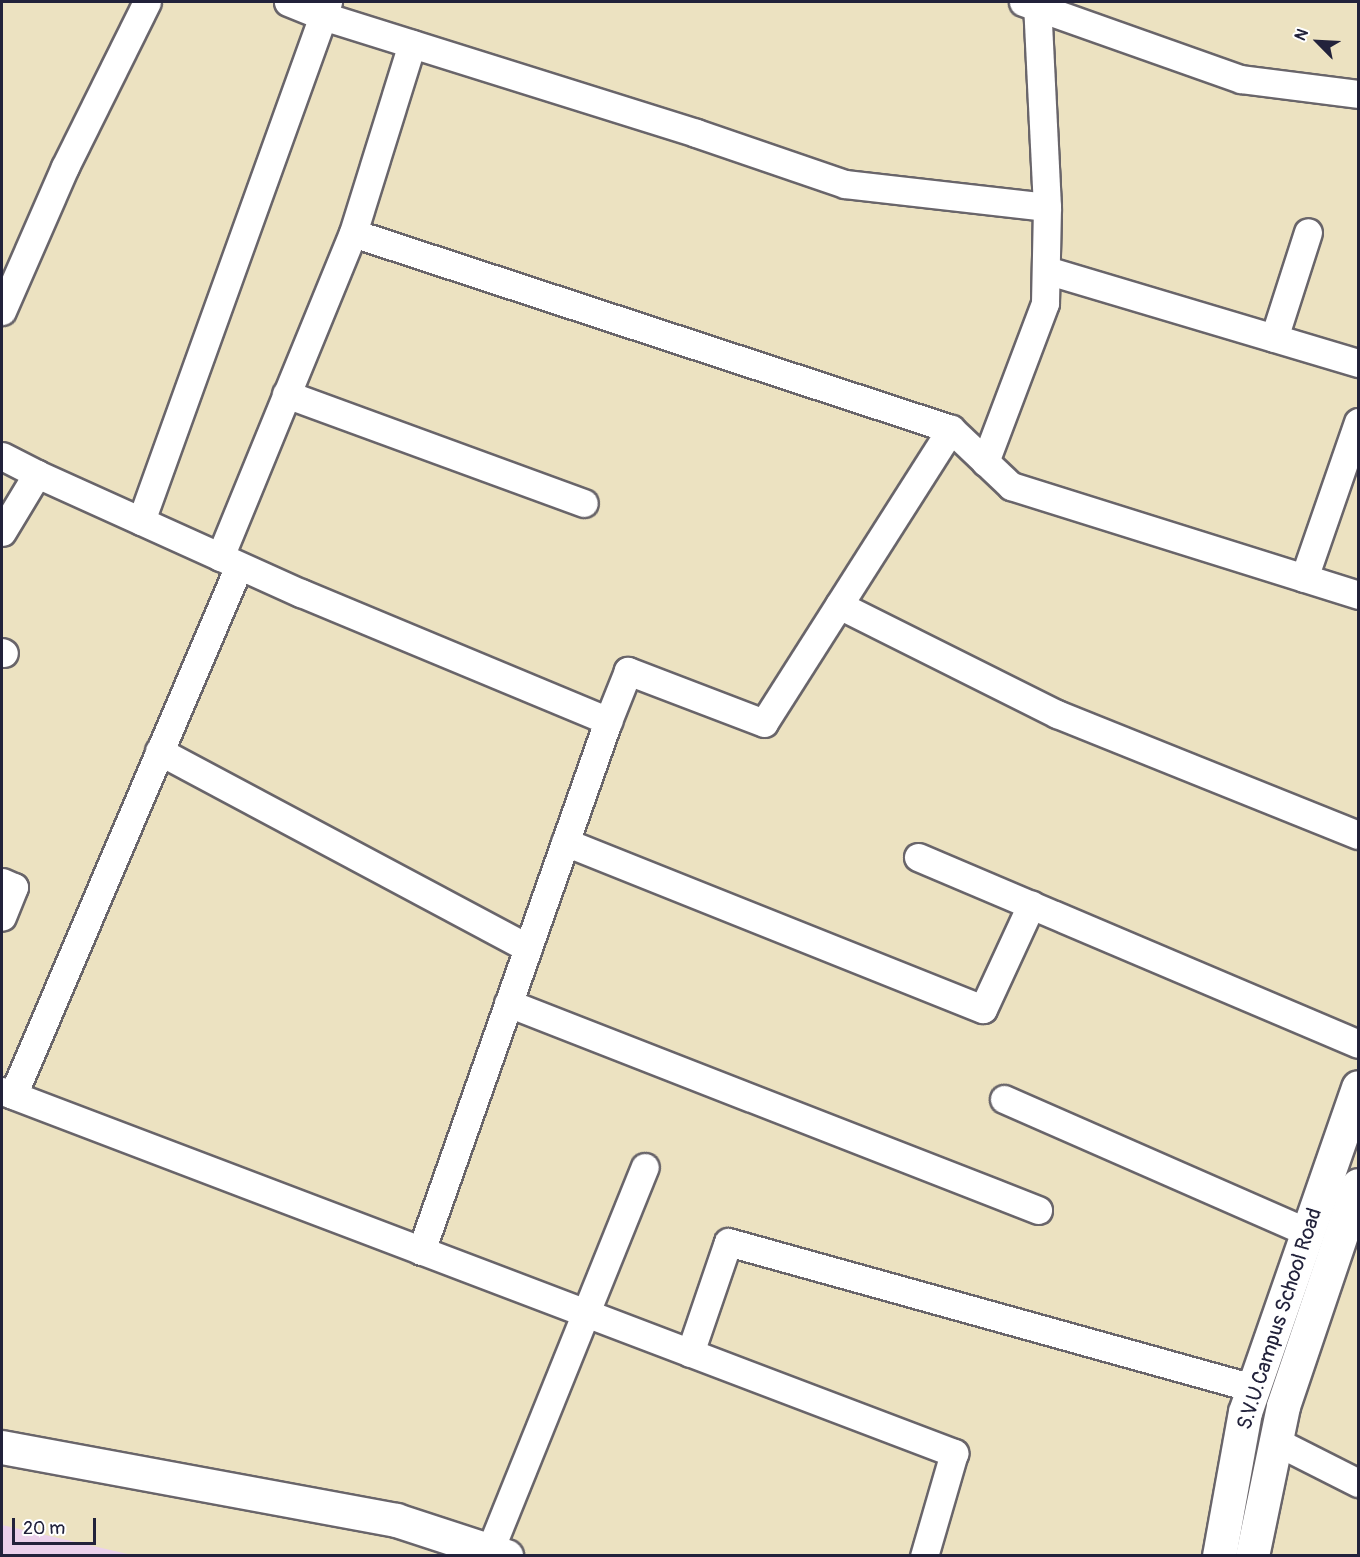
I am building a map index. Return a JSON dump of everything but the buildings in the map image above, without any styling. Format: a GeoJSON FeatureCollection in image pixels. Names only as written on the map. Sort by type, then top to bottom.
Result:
{"type":"FeatureCollection","features":[{"type":"Feature","properties":{"kind":"street"},"geometry":{"type":"LineString","coordinates":[[2,311],[65,167],[147,2]]}},
{"type":"Feature","properties":{"kind":"street"},"geometry":{"type":"LineString","coordinates":[[288,2],[326,9],[412,44],[845,184],[1047,207]]}},
{"type":"Feature","properties":{"kind":"street"},"geometry":{"type":"LineString","coordinates":[[985,462],[1045,303],[1047,207],[1031,3],[1241,79],[1359,94]]}},
{"type":"Feature","properties":{"kind":"street"},"geometry":{"type":"LineString","coordinates":[[141,521],[326,9]]}},
{"type":"Feature","properties":{"kind":"street"},"geometry":{"type":"LineString","coordinates":[[412,44],[353,233],[286,394],[229,561],[159,751],[7,1093],[954,1453],[924,1556]]}},
{"type":"Feature","properties":{"kind":"street"},"geometry":{"type":"LineString","coordinates":[[1274,338],[1308,232]]}},
{"type":"Feature","properties":{"kind":"street"},"geometry":{"type":"LineString","coordinates":[[353,233],[951,429],[1011,486],[1359,595]]}},
{"type":"Feature","properties":{"kind":"street"},"geometry":{"type":"LineString","coordinates":[[1046,270],[1359,363]]}},
{"type":"Feature","properties":{"kind":"street"},"geometry":{"type":"LineString","coordinates":[[286,394],[584,503]]}},
{"type":"Feature","properties":{"kind":"street"},"geometry":{"type":"LineString","coordinates":[[1304,578],[1359,422]]}},
{"type":"Feature","properties":{"kind":"street"},"geometry":{"type":"LineString","coordinates":[[421,1251],[608,721],[628,671],[764,723],[951,429]]}},
{"type":"Feature","properties":{"kind":"street"},"geometry":{"type":"LineString","coordinates":[[2,456],[229,561],[608,721]]}},
{"type":"Feature","properties":{"kind":"street"},"geometry":{"type":"LineString","coordinates":[[2,532],[37,474]]}},
{"type":"Feature","properties":{"kind":"street"},"geometry":{"type":"LineString","coordinates":[[839,605],[1057,714],[1359,835]]}},
{"type":"Feature","properties":{"kind":"street"},"geometry":{"type":"LineString","coordinates":[[159,751],[528,948]]}},
{"type":"Feature","properties":{"kind":"street"},"geometry":{"type":"LineString","coordinates":[[565,842],[984,1009],[1031,905]]}},
{"type":"Feature","properties":{"kind":"street"},"geometry":{"type":"LineString","coordinates":[[918,857],[1359,1044]]}},
{"type":"Feature","properties":{"kind":"street"},"geometry":{"type":"LineString","coordinates":[[2,882],[14,887],[2,917]]}},
{"type":"Feature","properties":{"kind":"street"},"geometry":{"type":"LineString","coordinates":[[508,1003],[1038,1210]]}},
{"type":"Feature","properties":{"kind":"street","name":"S.V.U.Campus School Road"},"geometry":{"type":"LineString","coordinates":[[1219,1556],[1245,1412],[1359,1087]]}},
{"type":"Feature","properties":{"kind":"street"},"geometry":{"type":"LineString","coordinates":[[1004,1099],[1308,1232]]}},
{"type":"Feature","properties":{"kind":"street"},"geometry":{"type":"LineString","coordinates":[[2,1447],[396,1520],[498,1553],[587,1314],[645,1167]]}},
{"type":"Feature","properties":{"kind":"street","name":"S.V.U.Campus School Road"},"geometry":{"type":"LineString","coordinates":[[1252,1556],[1283,1406],[1359,1185]]}},
{"type":"Feature","properties":{"kind":"street"},"geometry":{"type":"LineString","coordinates":[[690,1353],[728,1242],[1253,1388]]}},
{"type":"Feature","properties":{"kind":"street"},"geometry":{"type":"LineString","coordinates":[[1277,1442],[1359,1483]]}},
{"type":"Feature","properties":{"kind":"shaded area"},"geometry":{"type":"Polygon","coordinates":[[[2,1525],[132,1555],[2,1555],[2,1525]]]}}]}
